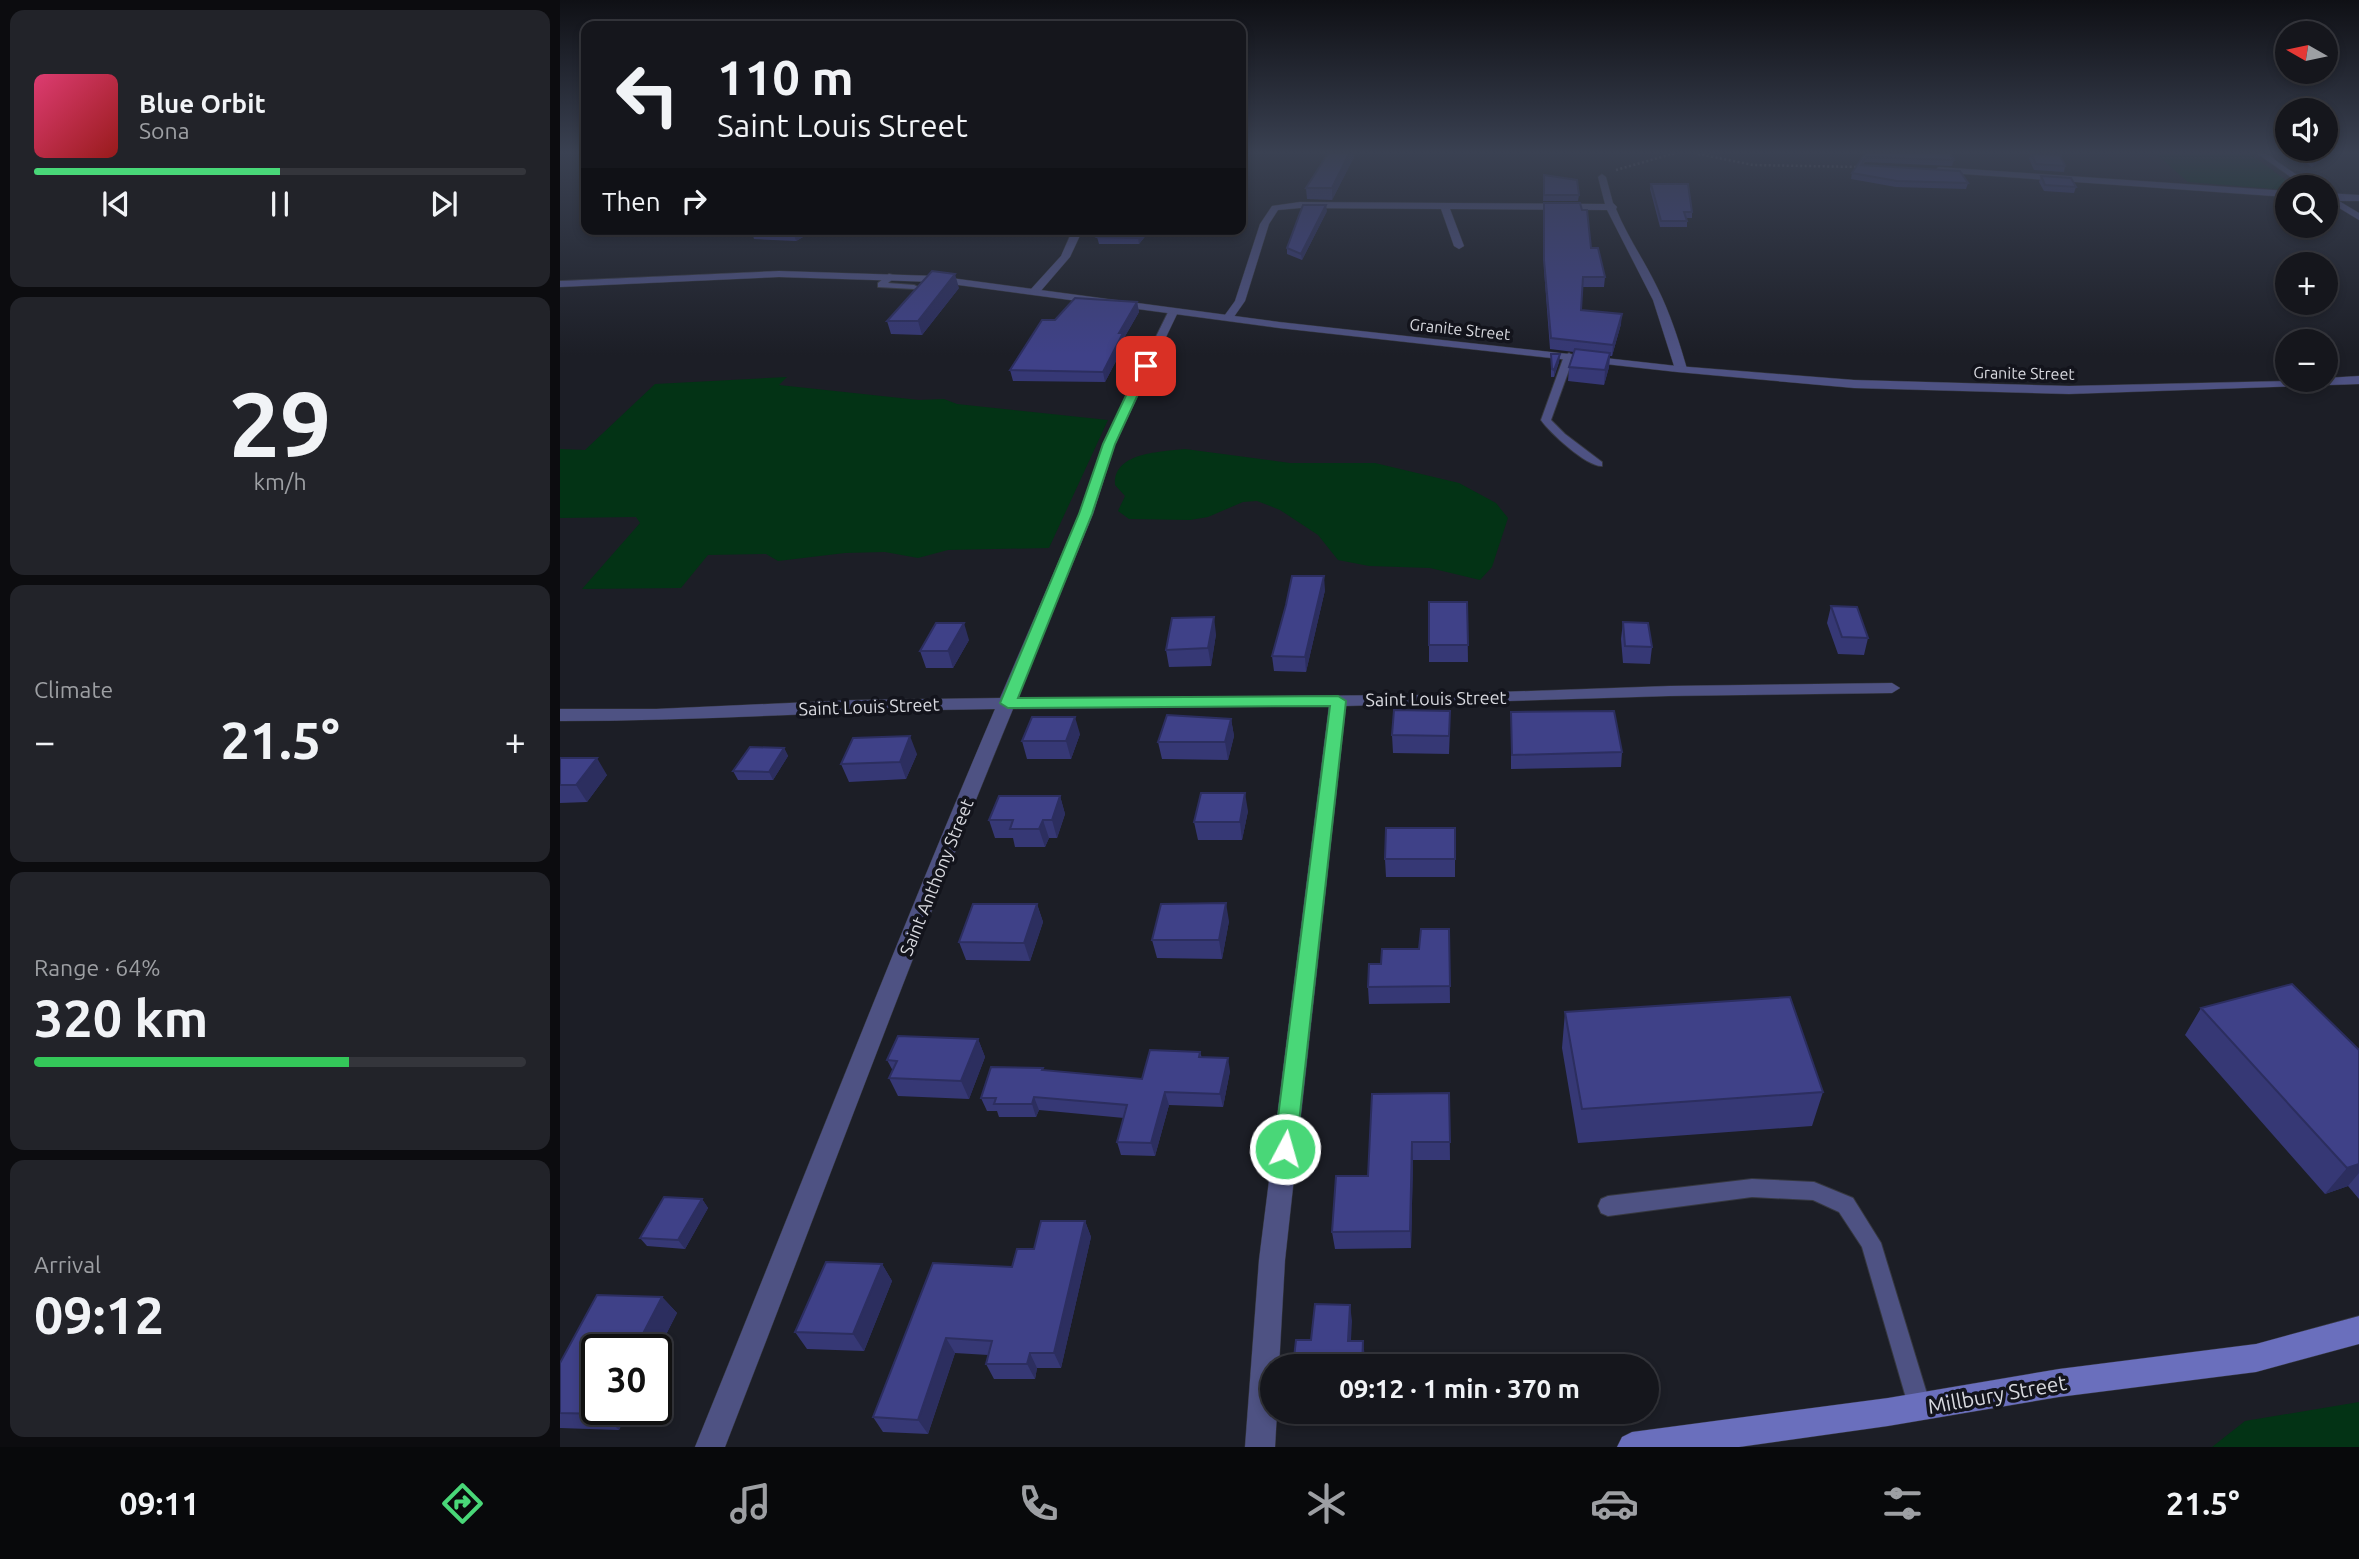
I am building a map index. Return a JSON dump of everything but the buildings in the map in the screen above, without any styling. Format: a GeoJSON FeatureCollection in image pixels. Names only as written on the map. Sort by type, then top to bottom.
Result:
{"type":"FeatureCollection","features":[{"type":"Feature","properties":{"kind":"main road","name":"Millbury Street"},"geometry":{"type":"LineString","coordinates":[[1632,1447],[1919,1407],[2059,1382],[2256,1358],[2359,1329]]}},
{"type":"Feature","properties":{"kind":"street"},"geometry":{"type":"LineString","coordinates":[[1227,319],[1241,300],[1266,220]]}},
{"type":"Feature","properties":{"kind":"street"},"geometry":{"type":"LineString","coordinates":[[1450,220],[1459,246]]}},
{"type":"Feature","properties":{"kind":"street"},"geometry":{"type":"LineString","coordinates":[[1617,220],[1625,242],[1667,319],[1681,369]]}},
{"type":"Feature","properties":{"kind":"street"},"geometry":{"type":"LineString","coordinates":[[1035,291],[1065,257],[1075,235]]}},
{"type":"Feature","properties":{"kind":"street","name":"Granite Street"},"geometry":{"type":"LineString","coordinates":[[560,284],[779,274],[892,276],[1035,291],[1227,319],[1681,369],[1854,384],[2044,390],[2359,380]]}},
{"type":"Feature","properties":{"kind":"street","name":"Saint Anthony Street"},"geometry":{"type":"LineString","coordinates":[[710,1447],[878,1025],[938,866],[1086,514],[1109,444],[1173,312]]}},
{"type":"Feature","properties":{"kind":"street","name":"Saint Louis Street"},"geometry":{"type":"LineString","coordinates":[[560,715],[656,715],[855,705],[1338,701],[1892,688]]}},
{"type":"Feature","properties":{"kind":"street"},"geometry":{"type":"LineString","coordinates":[[1260,1447],[1272,1260],[1338,701]]}},
{"type":"Feature","properties":{"kind":"lane"},"geometry":{"type":"LineString","coordinates":[[892,276],[881,285],[914,287]]}},
{"type":"Feature","properties":{"kind":"lane"},"geometry":{"type":"LineString","coordinates":[[1569,356],[1546,420],[1549,427],[1598,464]]}},
{"type":"Feature","properties":{"kind":"lane"},"geometry":{"type":"LineString","coordinates":[[1608,1206],[1752,1188],[1814,1191],[1846,1205],[1871,1243],[1919,1407]]}},
{"type":"Feature","properties":{"kind":"green space"},"geometry":{"type":"Polygon","coordinates":[[[787,377],[779,385],[919,400],[944,399],[957,404],[1108,420],[1049,548],[948,550],[918,558],[885,552],[845,553],[778,561],[766,554],[708,555],[681,588],[582,589],[640,523],[636,517],[560,518],[560,449],[585,450],[655,384],[787,377]]]}},
{"type":"Feature","properties":{"kind":"green space"},"geometry":{"type":"Polygon","coordinates":[[[1185,449],[1290,463],[1375,463],[1459,483],[1496,503],[1508,518],[1492,567],[1480,580],[1430,568],[1369,566],[1338,560],[1318,535],[1280,510],[1257,501],[1243,502],[1208,517],[1190,520],[1129,519],[1118,511],[1125,496],[1115,485],[1116,474],[1122,466],[1130,460],[1151,453],[1185,449]]]}},
{"type":"Feature","properties":{"kind":"green space"},"geometry":{"type":"Polygon","coordinates":[[[2359,1402],[2359,1447],[2212,1447],[2245,1421],[2359,1402]]]}},
{"type":"Feature","properties":{"kind":"route"},"geometry":{"type":"LineString","coordinates":[[1146,366],[1109,444],[1086,514],[1008,703],[1338,701],[1285,1149]]}}]}
